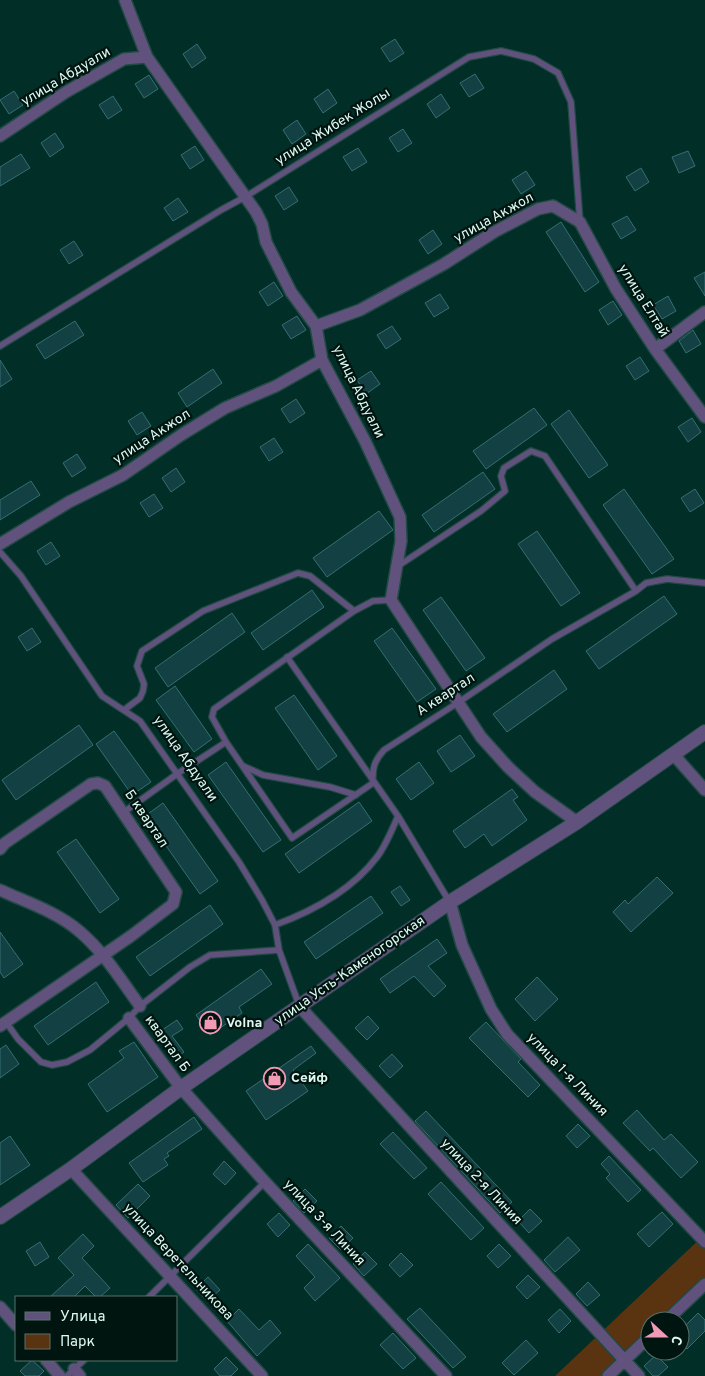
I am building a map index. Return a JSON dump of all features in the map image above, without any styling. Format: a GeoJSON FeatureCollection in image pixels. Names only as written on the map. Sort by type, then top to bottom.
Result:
{"type":"FeatureCollection","features":[{"type":"Feature","properties":{"kind":"street"},"geometry":{"type":"LineString","coordinates":[[125,0],[147,57]]}},
{"type":"Feature","properties":{"kind":"street","name":"улица Абдуали"},"geometry":{"type":"LineString","coordinates":[[0,136],[66,92],[124,59],[147,57],[259,218],[266,242],[290,292],[316,326],[322,360],[365,441],[400,517],[401,542],[390,600]]}},
{"type":"Feature","properties":{"kind":"street","name":"улица Акжол"},"geometry":{"type":"LineString","coordinates":[[316,326],[360,310],[444,264],[494,232],[538,209],[553,206],[580,222]]}},
{"type":"Feature","properties":{"kind":"street","name":"улица Елтай"},"geometry":{"type":"LineString","coordinates":[[580,222],[616,289],[655,349],[705,417]]}},
{"type":"Feature","properties":{"kind":"street"},"geometry":{"type":"LineString","coordinates":[[655,349],[705,312]]}},
{"type":"Feature","properties":{"kind":"street","name":"улица Акжол"},"geometry":{"type":"LineString","coordinates":[[0,544],[69,502],[123,475],[225,408],[276,386],[322,360]]}},
{"type":"Feature","properties":{"kind":"street"},"geometry":{"type":"LineString","coordinates":[[390,600],[481,737],[508,767],[535,792],[576,822]]}},
{"type":"Feature","properties":{"kind":"street","name":"улица Усть-Каменогорская"},"geometry":{"type":"LineString","coordinates":[[0,1217],[71,1169],[181,1088],[450,902],[576,822],[705,732]]}},
{"type":"Feature","properties":{"kind":"street"},"geometry":{"type":"LineString","coordinates":[[673,754],[705,790]]}},
{"type":"Feature","properties":{"kind":"street","name":"Б квартал"},"geometry":{"type":"LineString","coordinates":[[0,849],[5,843],[91,784],[98,783],[105,786],[124,812],[176,892],[174,904],[3,1024]]}},
{"type":"Feature","properties":{"kind":"street"},"geometry":{"type":"LineString","coordinates":[[0,890],[49,912],[78,930],[102,954],[140,1006]]}},
{"type":"Feature","properties":{"kind":"street","name":"улица 1-я Линия"},"geometry":{"type":"LineString","coordinates":[[450,902],[462,945],[491,1009],[507,1034],[705,1242]]}},
{"type":"Feature","properties":{"kind":"street","name":"улица 2-я Линия"},"geometry":{"type":"LineString","coordinates":[[300,1007],[639,1376]]}},
{"type":"Feature","properties":{"kind":"street","name":"квартал Б"},"geometry":{"type":"LineString","coordinates":[[129,1018],[181,1088]]}},
{"type":"Feature","properties":{"kind":"street","name":"улица 3-я Линия"},"geometry":{"type":"LineString","coordinates":[[181,1088],[265,1182],[446,1376]]}},
{"type":"Feature","properties":{"kind":"street","name":"улица Веретельникова"},"geometry":{"type":"LineString","coordinates":[[71,1169],[262,1376]]}},
{"type":"Feature","properties":{"kind":"street"},"geometry":{"type":"LineString","coordinates":[[677,1311],[705,1284]]}},
{"type":"Feature","properties":{"kind":"street"},"geometry":{"type":"LineString","coordinates":[[0,1306],[15,1324]]}},
{"type":"Feature","properties":{"kind":"street"},"geometry":{"type":"LineString","coordinates":[[608,1376],[640,1346]]}},
{"type":"Feature","properties":{"kind":"street"},"geometry":{"type":"LineString","coordinates":[[47,1361],[60,1376]]}},
{"type":"Feature","properties":{"kind":"lane","name":"улица Жибек Жолы"},"geometry":{"type":"LineString","coordinates":[[0,346],[245,197],[469,57],[502,51],[534,59],[558,73],[571,102],[580,222]]}},
{"type":"Feature","properties":{"kind":"lane"},"geometry":{"type":"LineString","coordinates":[[396,567],[480,511],[505,491],[501,476],[504,468],[531,451],[545,456],[636,591]]}},
{"type":"Feature","properties":{"kind":"lane","name":"улица Абдуали"},"geometry":{"type":"LineString","coordinates":[[0,552],[21,576],[102,696],[140,721],[238,862],[276,925]]}},
{"type":"Feature","properties":{"kind":"lane"},"geometry":{"type":"LineString","coordinates":[[124,710],[140,698],[143,691],[144,684],[137,666],[142,651],[203,611],[298,573],[310,576],[354,611]]}},
{"type":"Feature","properties":{"kind":"lane","name":"А квартал"},"geometry":{"type":"LineString","coordinates":[[373,783],[374,765],[384,750],[552,639],[636,591],[646,583],[667,579],[705,583]]}},
{"type":"Feature","properties":{"kind":"lane"},"geometry":{"type":"LineString","coordinates":[[373,783],[292,838],[226,742],[212,717],[214,709],[354,611],[373,601],[390,600]]}},
{"type":"Feature","properties":{"kind":"lane"},"geometry":{"type":"LineString","coordinates":[[287,657],[373,783],[398,816],[450,902]]}},
{"type":"Feature","properties":{"kind":"lane"},"geometry":{"type":"LineString","coordinates":[[124,812],[226,742]]}},
{"type":"Feature","properties":{"kind":"lane"},"geometry":{"type":"LineString","coordinates":[[242,765],[264,775],[330,787],[356,794]]}},
{"type":"Feature","properties":{"kind":"lane"},"geometry":{"type":"LineString","coordinates":[[300,1007],[278,950],[276,925],[301,915],[324,902],[361,875],[378,856],[389,838],[398,816]]}},
{"type":"Feature","properties":{"kind":"lane"},"geometry":{"type":"LineString","coordinates":[[3,1024],[41,1062],[52,1065],[67,1062],[90,1050],[129,1018],[140,1006],[190,967],[210,955],[278,950]]}},
{"type":"Feature","properties":{"kind":"lane"},"geometry":{"type":"LineString","coordinates":[[150,1296],[265,1182]]}},
{"type":"Feature","properties":{"kind":"lane"},"geometry":{"type":"LineString","coordinates":[[74,1374],[83,1361]]}},
{"type":"Feature","properties":{"kind":"green space"},"geometry":{"type":"Polygon","coordinates":[[[705,1234],[705,1281],[674,1311],[640,1311],[640,1342],[604,1376],[555,1376],[705,1234]]]}},
{"type":"Feature","properties":{"kind":"building"},"geometry":{"type":"Polygon","coordinates":[[[395,39],[404,53],[390,62],[381,48],[395,39]]]}},
{"type":"Feature","properties":{"kind":"building"},"geometry":{"type":"Polygon","coordinates":[[[197,44],[206,58],[192,68],[183,54],[197,44]]]}},
{"type":"Feature","properties":{"kind":"building"},"geometry":{"type":"Polygon","coordinates":[[[475,74],[484,88],[469,97],[460,83],[475,74]]]}},
{"type":"Feature","properties":{"kind":"building"},"geometry":{"type":"Polygon","coordinates":[[[149,75],[158,89],[144,98],[135,84],[149,75]]]}},
{"type":"Feature","properties":{"kind":"building"},"geometry":{"type":"Polygon","coordinates":[[[328,89],[337,103],[323,113],[314,99],[328,89]]]}},
{"type":"Feature","properties":{"kind":"building"},"geometry":{"type":"Polygon","coordinates":[[[14,91],[23,105],[9,114],[0,100],[14,91]]]}},
{"type":"Feature","properties":{"kind":"building"},"geometry":{"type":"Polygon","coordinates":[[[441,94],[450,108],[436,118],[427,104],[441,94]]]}},
{"type":"Feature","properties":{"kind":"building"},"geometry":{"type":"Polygon","coordinates":[[[113,96],[122,110],[108,119],[99,105],[113,96]]]}},
{"type":"Feature","properties":{"kind":"building"},"geometry":{"type":"Polygon","coordinates":[[[297,120],[306,134],[292,144],[283,130],[297,120]]]}},
{"type":"Feature","properties":{"kind":"building"},"geometry":{"type":"Polygon","coordinates":[[[403,129],[412,143],[398,152],[389,138],[403,129]]]}},
{"type":"Feature","properties":{"kind":"building"},"geometry":{"type":"Polygon","coordinates":[[[55,133],[64,147],[50,157],[41,143],[55,133]]]}},
{"type":"Feature","properties":{"kind":"building"},"geometry":{"type":"Polygon","coordinates":[[[195,146],[204,160],[190,169],[181,155],[195,146]]]}},
{"type":"Feature","properties":{"kind":"building"},"geometry":{"type":"Polygon","coordinates":[[[358,148],[367,162],[352,171],[343,157],[358,148]]]}},
{"type":"Feature","properties":{"kind":"building"},"geometry":{"type":"Polygon","coordinates":[[[688,151],[695,166],[679,173],[672,157],[688,151]]]}},
{"type":"Feature","properties":{"kind":"building"},"geometry":{"type":"Polygon","coordinates":[[[21,154],[30,168],[0,186],[0,167],[21,154]]]}},
{"type":"Feature","properties":{"kind":"building"},"geometry":{"type":"Polygon","coordinates":[[[641,168],[649,182],[635,191],[626,177],[641,168]]]}},
{"type":"Feature","properties":{"kind":"building"},"geometry":{"type":"Polygon","coordinates":[[[526,171],[535,185],[521,194],[512,180],[526,171]]]}},
{"type":"Feature","properties":{"kind":"building"},"geometry":{"type":"Polygon","coordinates":[[[289,187],[298,201],[284,210],[275,196],[289,187]]]}},
{"type":"Feature","properties":{"kind":"building"},"geometry":{"type":"Polygon","coordinates":[[[178,198],[188,212],[173,221],[164,208],[178,198]]]}},
{"type":"Feature","properties":{"kind":"building"},"geometry":{"type":"Polygon","coordinates":[[[627,216],[636,230],[621,239],[612,224],[627,216]]]}},
{"type":"Feature","properties":{"kind":"building"},"geometry":{"type":"Polygon","coordinates":[[[561,222],[599,282],[585,292],[546,232],[561,222]]]}},
{"type":"Feature","properties":{"kind":"building"},"geometry":{"type":"Polygon","coordinates":[[[433,230],[442,244],[428,254],[419,240],[433,230]]]}},
{"type":"Feature","properties":{"kind":"building"},"geometry":{"type":"Polygon","coordinates":[[[74,241],[83,255],[69,264],[60,250],[74,241]]]}},
{"type":"Feature","properties":{"kind":"building"},"geometry":{"type":"Polygon","coordinates":[[[705,272],[705,296],[694,278],[705,272]]]}},
{"type":"Feature","properties":{"kind":"building"},"geometry":{"type":"Polygon","coordinates":[[[274,282],[283,296],[268,306],[259,292],[274,282]]]}},
{"type":"Feature","properties":{"kind":"building"},"geometry":{"type":"Polygon","coordinates":[[[440,294],[449,308],[434,317],[425,303],[440,294]]]}},
{"type":"Feature","properties":{"kind":"building"},"geometry":{"type":"Polygon","coordinates":[[[668,296],[676,311],[662,319],[653,305],[668,296]]]}},
{"type":"Feature","properties":{"kind":"building"},"geometry":{"type":"Polygon","coordinates":[[[613,301],[622,315],[608,325],[599,310],[613,301]]]}},
{"type":"Feature","properties":{"kind":"building"},"geometry":{"type":"Polygon","coordinates":[[[297,316],[306,330],[291,339],[282,325],[297,316]]]}},
{"type":"Feature","properties":{"kind":"building"},"geometry":{"type":"Polygon","coordinates":[[[75,321],[84,335],[45,359],[36,345],[75,321]]]}},
{"type":"Feature","properties":{"kind":"building"},"geometry":{"type":"Polygon","coordinates":[[[392,326],[401,339],[386,349],[377,335],[392,326]]]}},
{"type":"Feature","properties":{"kind":"building"},"geometry":{"type":"Polygon","coordinates":[[[693,330],[701,344],[686,353],[679,341],[693,330]]]}},
{"type":"Feature","properties":{"kind":"building"},"geometry":{"type":"Polygon","coordinates":[[[640,357],[649,371],[635,380],[626,366],[640,357]]]}},
{"type":"Feature","properties":{"kind":"building"},"geometry":{"type":"Polygon","coordinates":[[[0,360],[12,379],[0,387],[0,360]]]}},
{"type":"Feature","properties":{"kind":"building"},"geometry":{"type":"Polygon","coordinates":[[[213,369],[222,383],[187,407],[178,393],[213,369]]]}},
{"type":"Feature","properties":{"kind":"building"},"geometry":{"type":"Polygon","coordinates":[[[371,371],[380,384],[366,394],[357,380],[371,371]]]}},
{"type":"Feature","properties":{"kind":"building"},"geometry":{"type":"Polygon","coordinates":[[[296,399],[305,413],[290,423],[281,409],[296,399]]]}},
{"type":"Feature","properties":{"kind":"building"},"geometry":{"type":"Polygon","coordinates":[[[534,408],[547,425],[486,469],[473,451],[534,408]]]}},
{"type":"Feature","properties":{"kind":"building"},"geometry":{"type":"Polygon","coordinates":[[[569,410],[608,465],[589,478],[551,424],[569,410]]]}},
{"type":"Feature","properties":{"kind":"building"},"geometry":{"type":"Polygon","coordinates":[[[142,412],[151,426],[137,435],[128,421],[142,412]]]}},
{"type":"Feature","properties":{"kind":"building"},"geometry":{"type":"Polygon","coordinates":[[[692,418],[701,432],[688,442],[678,427],[692,418]]]}},
{"type":"Feature","properties":{"kind":"building"},"geometry":{"type":"Polygon","coordinates":[[[274,438],[283,452],[269,461],[260,447],[274,438]]]}},
{"type":"Feature","properties":{"kind":"building"},"geometry":{"type":"Polygon","coordinates":[[[77,454],[86,468],[72,477],[63,463],[77,454]]]}},
{"type":"Feature","properties":{"kind":"building"},"geometry":{"type":"Polygon","coordinates":[[[176,468],[185,482],[171,492],[162,478],[176,468]]]}},
{"type":"Feature","properties":{"kind":"building"},"geometry":{"type":"Polygon","coordinates":[[[483,472],[495,489],[434,532],[422,515],[483,472]]]}},
{"type":"Feature","properties":{"kind":"building"},"geometry":{"type":"Polygon","coordinates":[[[31,481],[40,495],[0,520],[0,500],[31,481]]]}},
{"type":"Feature","properties":{"kind":"building"},"geometry":{"type":"Polygon","coordinates":[[[624,489],[674,559],[652,574],[603,505],[624,489]]]}},
{"type":"Feature","properties":{"kind":"building"},"geometry":{"type":"Polygon","coordinates":[[[695,489],[704,503],[690,512],[681,498],[695,489]]]}},
{"type":"Feature","properties":{"kind":"building"},"geometry":{"type":"Polygon","coordinates":[[[154,494],[163,508],[149,517],[140,503],[154,494]]]}},
{"type":"Feature","properties":{"kind":"building"},"geometry":{"type":"Polygon","coordinates":[[[379,511],[393,530],[327,577],[313,558],[379,511]]]}},
{"type":"Feature","properties":{"kind":"building"},"geometry":{"type":"Polygon","coordinates":[[[537,531],[580,593],[561,606],[518,544],[537,531]]]}},
{"type":"Feature","properties":{"kind":"building"},"geometry":{"type":"Polygon","coordinates":[[[51,542],[60,556],[46,565],[37,551],[51,542]]]}},
{"type":"Feature","properties":{"kind":"building"},"geometry":{"type":"Polygon","coordinates":[[[312,590],[324,607],[263,650],[251,633],[312,590]]]}},
{"type":"Feature","properties":{"kind":"building"},"geometry":{"type":"Polygon","coordinates":[[[664,596],[677,614],[599,669],[586,651],[664,596]]]}},
{"type":"Feature","properties":{"kind":"building"},"geometry":{"type":"Polygon","coordinates":[[[441,597],[485,658],[466,671],[423,610],[441,597]]]}},
{"type":"Feature","properties":{"kind":"building"},"geometry":{"type":"Polygon","coordinates":[[[232,613],[245,632],[168,687],[155,668],[232,613]]]}},
{"type":"Feature","properties":{"kind":"building"},"geometry":{"type":"Polygon","coordinates":[[[32,628],[41,642],[27,651],[18,637],[32,628]]]}},
{"type":"Feature","properties":{"kind":"building"},"geometry":{"type":"Polygon","coordinates":[[[392,628],[436,689],[417,702],[374,641],[392,628]]]}},
{"type":"Feature","properties":{"kind":"building"},"geometry":{"type":"Polygon","coordinates":[[[554,670],[567,689],[507,732],[493,714],[554,670]]]}},
{"type":"Feature","properties":{"kind":"building"},"geometry":{"type":"Polygon","coordinates":[[[175,686],[212,739],[194,752],[156,700],[175,686]]]}},
{"type":"Feature","properties":{"kind":"building"},"geometry":{"type":"Polygon","coordinates":[[[294,695],[337,756],[318,770],[275,708],[294,695]]]}},
{"type":"Feature","properties":{"kind":"building"},"geometry":{"type":"Polygon","coordinates":[[[79,725],[93,745],[16,800],[2,780],[79,725]]]}},
{"type":"Feature","properties":{"kind":"building"},"geometry":{"type":"Polygon","coordinates":[[[114,731],[151,782],[132,795],[96,744],[114,731]]]}},
{"type":"Feature","properties":{"kind":"building"},"geometry":{"type":"Polygon","coordinates":[[[460,735],[475,756],[451,772],[437,751],[460,735]]]}},
{"type":"Feature","properties":{"kind":"building"},"geometry":{"type":"Polygon","coordinates":[[[226,762],[281,840],[263,852],[208,775],[226,762]]]}},
{"type":"Feature","properties":{"kind":"building"},"geometry":{"type":"Polygon","coordinates":[[[419,762],[434,783],[411,800],[396,779],[419,762]]]}},
{"type":"Feature","properties":{"kind":"building"},"geometry":{"type":"Polygon","coordinates":[[[512,789],[518,797],[513,800],[527,820],[492,846],[484,834],[465,848],[453,831],[512,789]]]}},
{"type":"Feature","properties":{"kind":"building"},"geometry":{"type":"Polygon","coordinates":[[[359,802],[372,821],[299,873],[285,854],[359,802]]]}},
{"type":"Feature","properties":{"kind":"building"},"geometry":{"type":"Polygon","coordinates":[[[163,803],[218,881],[200,894],[145,816],[163,803]]]}},
{"type":"Feature","properties":{"kind":"building"},"geometry":{"type":"Polygon","coordinates":[[[76,839],[119,899],[100,913],[57,852],[76,839]]]}},
{"type":"Feature","properties":{"kind":"building"},"geometry":{"type":"Polygon","coordinates":[[[657,877],[673,893],[631,932],[613,912],[625,900],[628,904],[657,877]]]}},
{"type":"Feature","properties":{"kind":"building"},"geometry":{"type":"Polygon","coordinates":[[[400,886],[410,900],[401,906],[391,892],[400,886]]]}},
{"type":"Feature","properties":{"kind":"building"},"geometry":{"type":"Polygon","coordinates":[[[371,896],[383,913],[316,959],[304,942],[371,896]]]}},
{"type":"Feature","properties":{"kind":"building"},"geometry":{"type":"Polygon","coordinates":[[[210,905],[223,924],[150,976],[136,957],[210,905]]]}},
{"type":"Feature","properties":{"kind":"building"},"geometry":{"type":"Polygon","coordinates":[[[0,932],[23,964],[4,978],[0,972],[0,932]]]}},
{"type":"Feature","properties":{"kind":"building"},"geometry":{"type":"Polygon","coordinates":[[[437,939],[447,953],[428,966],[446,986],[434,997],[414,976],[390,993],[380,979],[437,939]]]}},
{"type":"Feature","properties":{"kind":"building"},"geometry":{"type":"Polygon","coordinates":[[[261,969],[272,984],[239,1007],[242,1013],[210,1035],[196,1015],[261,969]]]}},
{"type":"Feature","properties":{"kind":"building"},"geometry":{"type":"Polygon","coordinates":[[[537,977],[558,999],[535,1021],[515,999],[537,977]]]}},
{"type":"Feature","properties":{"kind":"building"},"geometry":{"type":"Polygon","coordinates":[[[96,982],[109,1002],[48,1045],[34,1026],[96,982]]]}},
{"type":"Feature","properties":{"kind":"building"},"geometry":{"type":"Polygon","coordinates":[[[368,1016],[379,1028],[367,1040],[355,1028],[368,1016]]]}},
{"type":"Feature","properties":{"kind":"building"},"geometry":{"type":"Polygon","coordinates":[[[177,1020],[183,1029],[172,1036],[184,1052],[174,1059],[156,1034],[177,1020]]]}},
{"type":"Feature","properties":{"kind":"building"},"geometry":{"type":"Polygon","coordinates":[[[486,1022],[521,1059],[518,1062],[540,1085],[528,1097],[469,1038],[486,1022]]]}},
{"type":"Feature","properties":{"kind":"building"},"geometry":{"type":"Polygon","coordinates":[[[134,1042],[158,1077],[107,1112],[88,1084],[124,1058],[119,1051],[134,1042]]]}},
{"type":"Feature","properties":{"kind":"building"},"geometry":{"type":"Polygon","coordinates":[[[6,1045],[19,1064],[0,1078],[0,1049],[6,1045]]]}},
{"type":"Feature","properties":{"kind":"building"},"geometry":{"type":"Polygon","coordinates":[[[311,1046],[316,1053],[293,1070],[308,1091],[266,1120],[246,1091],[311,1046]]]}},
{"type":"Feature","properties":{"kind":"building"},"geometry":{"type":"Polygon","coordinates":[[[392,1054],[403,1066],[390,1078],[379,1066],[392,1054]]]}},
{"type":"Feature","properties":{"kind":"building"},"geometry":{"type":"Polygon","coordinates":[[[637,1110],[664,1140],[671,1134],[698,1162],[681,1178],[653,1148],[650,1151],[623,1123],[637,1110]]]}},
{"type":"Feature","properties":{"kind":"building"},"geometry":{"type":"Polygon","coordinates":[[[426,1111],[512,1202],[500,1213],[415,1121],[426,1111]]]}},
{"type":"Feature","properties":{"kind":"building"},"geometry":{"type":"Polygon","coordinates":[[[194,1117],[202,1129],[167,1153],[169,1156],[164,1159],[168,1165],[143,1182],[129,1163],[194,1117]]]}},
{"type":"Feature","properties":{"kind":"building"},"geometry":{"type":"Polygon","coordinates":[[[578,1124],[590,1136],[577,1148],[566,1136],[578,1124]]]}},
{"type":"Feature","properties":{"kind":"building"},"geometry":{"type":"Polygon","coordinates":[[[393,1132],[427,1168],[414,1179],[380,1144],[393,1132]]]}},
{"type":"Feature","properties":{"kind":"building"},"geometry":{"type":"Polygon","coordinates":[[[10,1136],[30,1165],[0,1185],[0,1143],[10,1136]]]}},
{"type":"Feature","properties":{"kind":"building"},"geometry":{"type":"Polygon","coordinates":[[[609,1156],[641,1190],[628,1202],[606,1178],[610,1174],[601,1164],[609,1156]]]}},
{"type":"Feature","properties":{"kind":"building"},"geometry":{"type":"Polygon","coordinates":[[[224,1161],[236,1173],[225,1185],[213,1174],[224,1161]]]}},
{"type":"Feature","properties":{"kind":"building"},"geometry":{"type":"Polygon","coordinates":[[[441,1182],[484,1228],[471,1240],[428,1194],[441,1182]]]}},
{"type":"Feature","properties":{"kind":"building"},"geometry":{"type":"Polygon","coordinates":[[[138,1184],[150,1196],[128,1218],[116,1205],[138,1184]]]}},
{"type":"Feature","properties":{"kind":"building"},"geometry":{"type":"Polygon","coordinates":[[[305,1189],[317,1201],[304,1213],[293,1201],[305,1189]]]}},
{"type":"Feature","properties":{"kind":"building"},"geometry":{"type":"Polygon","coordinates":[[[530,1209],[542,1221],[529,1233],[518,1221],[530,1209]]]}},
{"type":"Feature","properties":{"kind":"building"},"geometry":{"type":"Polygon","coordinates":[[[662,1212],[673,1224],[649,1247],[637,1234],[662,1212]]]}},
{"type":"Feature","properties":{"kind":"building"},"geometry":{"type":"Polygon","coordinates":[[[279,1213],[290,1225],[278,1237],[267,1224],[279,1213]]]}},
{"type":"Feature","properties":{"kind":"building"},"geometry":{"type":"Polygon","coordinates":[[[341,1226],[353,1238],[341,1250],[329,1238],[341,1226]]]}},
{"type":"Feature","properties":{"kind":"building"},"geometry":{"type":"Polygon","coordinates":[[[83,1234],[94,1246],[82,1258],[110,1288],[101,1296],[95,1296],[85,1286],[75,1296],[51,1296],[74,1275],[58,1258],[83,1234]]]}},
{"type":"Feature","properties":{"kind":"building"},"geometry":{"type":"Polygon","coordinates":[[[568,1237],[580,1250],[555,1272],[544,1260],[568,1237]]]}},
{"type":"Feature","properties":{"kind":"building"},"geometry":{"type":"Polygon","coordinates":[[[40,1242],[49,1257],[35,1266],[26,1251],[40,1242]]]}},
{"type":"Feature","properties":{"kind":"building"},"geometry":{"type":"Polygon","coordinates":[[[308,1244],[340,1278],[315,1301],[304,1288],[315,1277],[296,1256],[308,1244]]]}},
{"type":"Feature","properties":{"kind":"building"},"geometry":{"type":"Polygon","coordinates":[[[499,1244],[511,1256],[498,1268],[487,1256],[499,1244]]]}},
{"type":"Feature","properties":{"kind":"building"},"geometry":{"type":"Polygon","coordinates":[[[365,1252],[377,1264],[364,1276],[353,1264],[365,1252]]]}},
{"type":"Feature","properties":{"kind":"building"},"geometry":{"type":"Polygon","coordinates":[[[401,1253],[413,1265],[400,1277],[389,1265],[401,1253]]]}},
{"type":"Feature","properties":{"kind":"building"},"geometry":{"type":"Polygon","coordinates":[[[528,1275],[540,1287],[527,1299],[516,1287],[528,1275]]]}},
{"type":"Feature","properties":{"kind":"building"},"geometry":{"type":"Polygon","coordinates":[[[208,1277],[220,1290],[207,1301],[196,1289],[208,1277]]]}},
{"type":"Feature","properties":{"kind":"building"},"geometry":{"type":"Polygon","coordinates":[[[588,1282],[600,1295],[587,1306],[576,1294],[588,1282]]]}},
{"type":"Feature","properties":{"kind":"building"},"geometry":{"type":"Polygon","coordinates":[[[420,1308],[466,1357],[453,1368],[407,1319],[420,1308]]]}},
{"type":"Feature","properties":{"kind":"building"},"geometry":{"type":"Polygon","coordinates":[[[239,1309],[259,1330],[270,1320],[281,1333],[257,1356],[227,1321],[239,1309]]]}},
{"type":"Feature","properties":{"kind":"building"},"geometry":{"type":"Polygon","coordinates":[[[560,1309],[571,1321],[559,1333],[548,1320],[560,1309]]]}},
{"type":"Feature","properties":{"kind":"building"},"geometry":{"type":"Polygon","coordinates":[[[698,1313],[705,1320],[705,1331],[690,1346],[690,1321],[698,1313]]]}},
{"type":"Feature","properties":{"kind":"building"},"geometry":{"type":"Polygon","coordinates":[[[393,1333],[416,1358],[403,1369],[380,1345],[393,1333]]]}},
{"type":"Feature","properties":{"kind":"building"},"geometry":{"type":"Polygon","coordinates":[[[526,1340],[538,1353],[514,1375],[502,1363],[526,1340]]]}},
{"type":"Feature","properties":{"kind":"building"},"geometry":{"type":"Polygon","coordinates":[[[226,1357],[238,1369],[231,1376],[220,1376],[214,1369],[226,1357]]]}},
{"type":"Feature","properties":{"kind":"building"},"geometry":{"type":"Polygon","coordinates":[[[33,1361],[44,1371],[39,1376],[25,1376],[20,1371],[33,1361]]]}},
{"type":"Feature","properties":{"kind":"building"},"geometry":{"type":"Polygon","coordinates":[[[649,1361],[662,1361],[668,1367],[658,1376],[653,1376],[644,1366],[649,1361]]]}},
{"type":"Feature","properties":{"kind":"place","name":"Volna"},"geometry":{"type":"Point","coordinates":[210,1023]}},
{"type":"Feature","properties":{"kind":"place","name":"Сейф"},"geometry":{"type":"Point","coordinates":[275,1078]}}]}
